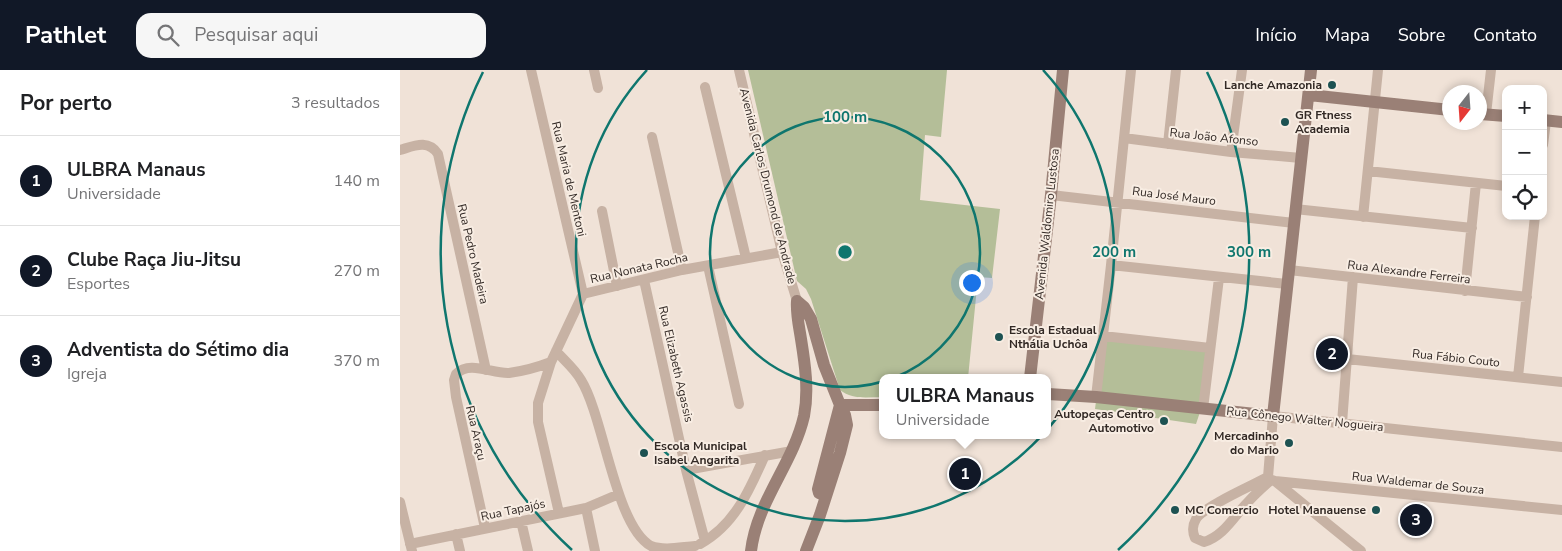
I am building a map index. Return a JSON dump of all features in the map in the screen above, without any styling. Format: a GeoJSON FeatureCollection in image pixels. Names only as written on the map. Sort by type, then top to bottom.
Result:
{"type":"FeatureCollection","features":[{"type":"Feature","properties":{"kind":"street","name":"Rua Maria de Mentoni"},"geometry":{"type":"LineString","coordinates":[[531,70],[584,294]]}},
{"type":"Feature","properties":{"kind":"street"},"geometry":{"type":"LineString","coordinates":[[594,70],[598,88]]}},
{"type":"Feature","properties":{"kind":"street","name":"Avenida Carlos Drumond de Andrade"},"geometry":{"type":"LineString","coordinates":[[739,70],[782,252],[797,301],[805,371],[806,401],[802,423],[792,451],[758,518],[751,551]]}},
{"type":"Feature","properties":{"kind":"street","name":"Avenida Waldomiro Lustosa"},"geometry":{"type":"LineString","coordinates":[[1030,374],[1063,70]]}},
{"type":"Feature","properties":{"kind":"street"},"geometry":{"type":"LineString","coordinates":[[1096,397],[1131,70]]}},
{"type":"Feature","properties":{"kind":"street"},"geometry":{"type":"LineString","coordinates":[[1168,144],[1176,70]]}},
{"type":"Feature","properties":{"kind":"street"},"geometry":{"type":"LineString","coordinates":[[1231,152],[1242,70]]}},
{"type":"Feature","properties":{"kind":"street"},"geometry":{"type":"LineString","coordinates":[[1271,479],[1207,509],[1197,517],[1192,527],[1195,538],[1203,547],[1219,535],[1271,479],[1273,416],[1311,70]]}},
{"type":"Feature","properties":{"kind":"street"},"geometry":{"type":"LineString","coordinates":[[1363,217],[1378,70]]}},
{"type":"Feature","properties":{"kind":"street"},"geometry":{"type":"LineString","coordinates":[[1487,92],[1491,70]]}},
{"type":"Feature","properties":{"kind":"street"},"geometry":{"type":"LineString","coordinates":[[705,87],[746,258]]}},
{"type":"Feature","properties":{"kind":"street"},"geometry":{"type":"LineString","coordinates":[[1309,95],[1442,109]]}},
{"type":"Feature","properties":{"kind":"street"},"geometry":{"type":"LineString","coordinates":[[1487,114],[1502,116]]}},
{"type":"Feature","properties":{"kind":"street"},"geometry":{"type":"LineString","coordinates":[[1547,120],[1562,122]]}},
{"type":"Feature","properties":{"kind":"street"},"geometry":{"type":"LineString","coordinates":[[652,137],[682,270]]}},
{"type":"Feature","properties":{"kind":"street","name":"Rua João Afonso"},"geometry":{"type":"LineString","coordinates":[[1124,138],[1231,152],[1301,158]]}},
{"type":"Feature","properties":{"kind":"street","name":"Rua Pedro Madeira"},"geometry":{"type":"LineString","coordinates":[[400,150],[423,144],[432,146],[438,154],[486,370]]}},
{"type":"Feature","properties":{"kind":"street"},"geometry":{"type":"LineString","coordinates":[[1368,171],[1502,186]]}},
{"type":"Feature","properties":{"kind":"street"},"geometry":{"type":"LineString","coordinates":[[1465,291],[1476,183]]}},
{"type":"Feature","properties":{"kind":"street","name":"Rua José Mauro"},"geometry":{"type":"LineString","coordinates":[[1051,195],[1294,223]]}},
{"type":"Feature","properties":{"kind":"street"},"geometry":{"type":"LineString","coordinates":[[1295,209],[1472,228]]}},
{"type":"Feature","properties":{"kind":"street"},"geometry":{"type":"LineString","coordinates":[[602,211],[617,286]]}},
{"type":"Feature","properties":{"kind":"street"},"geometry":{"type":"LineString","coordinates":[[1518,377],[1535,220]]}},
{"type":"Feature","properties":{"kind":"street","name":"Rua Nonata Rocha"},"geometry":{"type":"LineString","coordinates":[[559,513],[541,438],[538,403],[551,362],[584,294],[682,270],[782,252]]}},
{"type":"Feature","properties":{"kind":"street"},"geometry":{"type":"LineString","coordinates":[[1111,264],[1219,278],[1287,284]]}},
{"type":"Feature","properties":{"kind":"street"},"geometry":{"type":"LineString","coordinates":[[708,266],[739,404]]}},
{"type":"Feature","properties":{"kind":"street","name":"Rua Alexandre Ferreira"},"geometry":{"type":"LineString","coordinates":[[1289,270],[1527,298]]}},
{"type":"Feature","properties":{"kind":"street"},"geometry":{"type":"LineString","coordinates":[[1203,409],[1219,278]]}},
{"type":"Feature","properties":{"kind":"street"},"geometry":{"type":"LineString","coordinates":[[1342,423],[1353,278]]}},
{"type":"Feature","properties":{"kind":"street","name":"Rua Elizabeth Agassis"},"geometry":{"type":"LineString","coordinates":[[644,280],[686,470],[705,541]]}},
{"type":"Feature","properties":{"kind":"street","name":"Avenida Carlos Drumond de Andrade"},"geometry":{"type":"LineString","coordinates":[[797,301],[804,307],[811,319],[824,365],[845,415],[847,425],[845,438],[806,551]]}},
{"type":"Feature","properties":{"kind":"street"},"geometry":{"type":"LineString","coordinates":[[1103,336],[1210,348]]}},
{"type":"Feature","properties":{"kind":"street"},"geometry":{"type":"LineString","coordinates":[[556,351],[582,380],[593,408],[619,494],[632,527],[638,536],[650,546],[664,550],[691,549],[722,528],[737,510],[753,482],[765,455]]}},
{"type":"Feature","properties":{"kind":"street","name":"Rua Fábio Couto"},"geometry":{"type":"LineString","coordinates":[[1347,359],[1562,382]]}},
{"type":"Feature","properties":{"kind":"street"},"geometry":{"type":"LineString","coordinates":[[486,370],[508,373],[551,362]]}},
{"type":"Feature","properties":{"kind":"street","name":"Rua Araçu"},"geometry":{"type":"LineString","coordinates":[[485,528],[456,397],[454,380],[456,374],[464,369],[486,370]]}},
{"type":"Feature","properties":{"kind":"street","name":"Rua Cônego Walter Nogueira"},"geometry":{"type":"LineString","coordinates":[[1051,394],[1096,397],[1562,447]]}},
{"type":"Feature","properties":{"kind":"street"},"geometry":{"type":"LineString","coordinates":[[840,406],[879,405]]}},
{"type":"Feature","properties":{"kind":"street"},"geometry":{"type":"LineString","coordinates":[[686,470],[792,451]]}},
{"type":"Feature","properties":{"kind":"street"},"geometry":{"type":"LineString","coordinates":[[1271,479],[1361,551]]}},
{"type":"Feature","properties":{"kind":"street","name":"Rua Waldemar de Souza"},"geometry":{"type":"LineString","coordinates":[[1271,479],[1562,510]]}},
{"type":"Feature","properties":{"kind":"street","name":"Rua Tapajós"},"geometry":{"type":"LineString","coordinates":[[411,547],[456,534],[586,508],[619,494]]}},
{"type":"Feature","properties":{"kind":"street"},"geometry":{"type":"LineString","coordinates":[[400,502],[411,547]]}},
{"type":"Feature","properties":{"kind":"street"},"geometry":{"type":"LineString","coordinates":[[586,508],[595,551]]}},
{"type":"Feature","properties":{"kind":"street"},"geometry":{"type":"LineString","coordinates":[[521,521],[528,551]]}},
{"type":"Feature","properties":{"kind":"street"},"geometry":{"type":"LineString","coordinates":[[456,534],[460,551]]}},
{"type":"Feature","properties":{"kind":"green space"},"geometry":{"type":"Polygon","coordinates":[[[748,70],[947,70],[941,137],[925,135],[920,200],[1000,209],[992,278],[978,277],[968,374],[879,374],[879,397],[855,397],[845,393],[840,390],[811,299],[806,289],[797,281],[748,70]]]}},
{"type":"Feature","properties":{"kind":"green space"},"geometry":{"type":"Polygon","coordinates":[[[1104,338],[1208,351],[1200,412],[1196,424],[1095,409],[1104,338]]]}},
{"type":"Feature","properties":{"kind":"place","name":"Lanche Amazonia"},"geometry":{"type":"Point","coordinates":[1332,85]}},
{"type":"Feature","properties":{"kind":"place","name":"GR Ftness Academia"},"geometry":{"type":"Point","coordinates":[1285,122]}},
{"type":"Feature","properties":{"kind":"place","name":"Escola Estadual Nthália Uchôa"},"geometry":{"type":"Point","coordinates":[999,337]}},
{"type":"Feature","properties":{"kind":"place","name":"Clube Raça Jiu-Jitsu"},"geometry":{"type":"Point","coordinates":[1332,354]}},
{"type":"Feature","properties":{"kind":"place","name":"Autopeças Centro Automotivo"},"geometry":{"type":"Point","coordinates":[1164,421]}},
{"type":"Feature","properties":{"kind":"place","name":"Mercadinho do Mario"},"geometry":{"type":"Point","coordinates":[1289,443]}},
{"type":"Feature","properties":{"kind":"place","name":"Escola Municipal Isabel Angarita"},"geometry":{"type":"Point","coordinates":[644,453]}},
{"type":"Feature","properties":{"kind":"place","name":"ULBRA Manaus"},"geometry":{"type":"Point","coordinates":[965,474]}},
{"type":"Feature","properties":{"kind":"place","name":"MC Comercio"},"geometry":{"type":"Point","coordinates":[1175,510]}},
{"type":"Feature","properties":{"kind":"place","name":"Hotel Manauense"},"geometry":{"type":"Point","coordinates":[1376,510]}},
{"type":"Feature","properties":{"kind":"place","name":"Adventista do Sétimo dia"},"geometry":{"type":"Point","coordinates":[1416,520]}}]}
